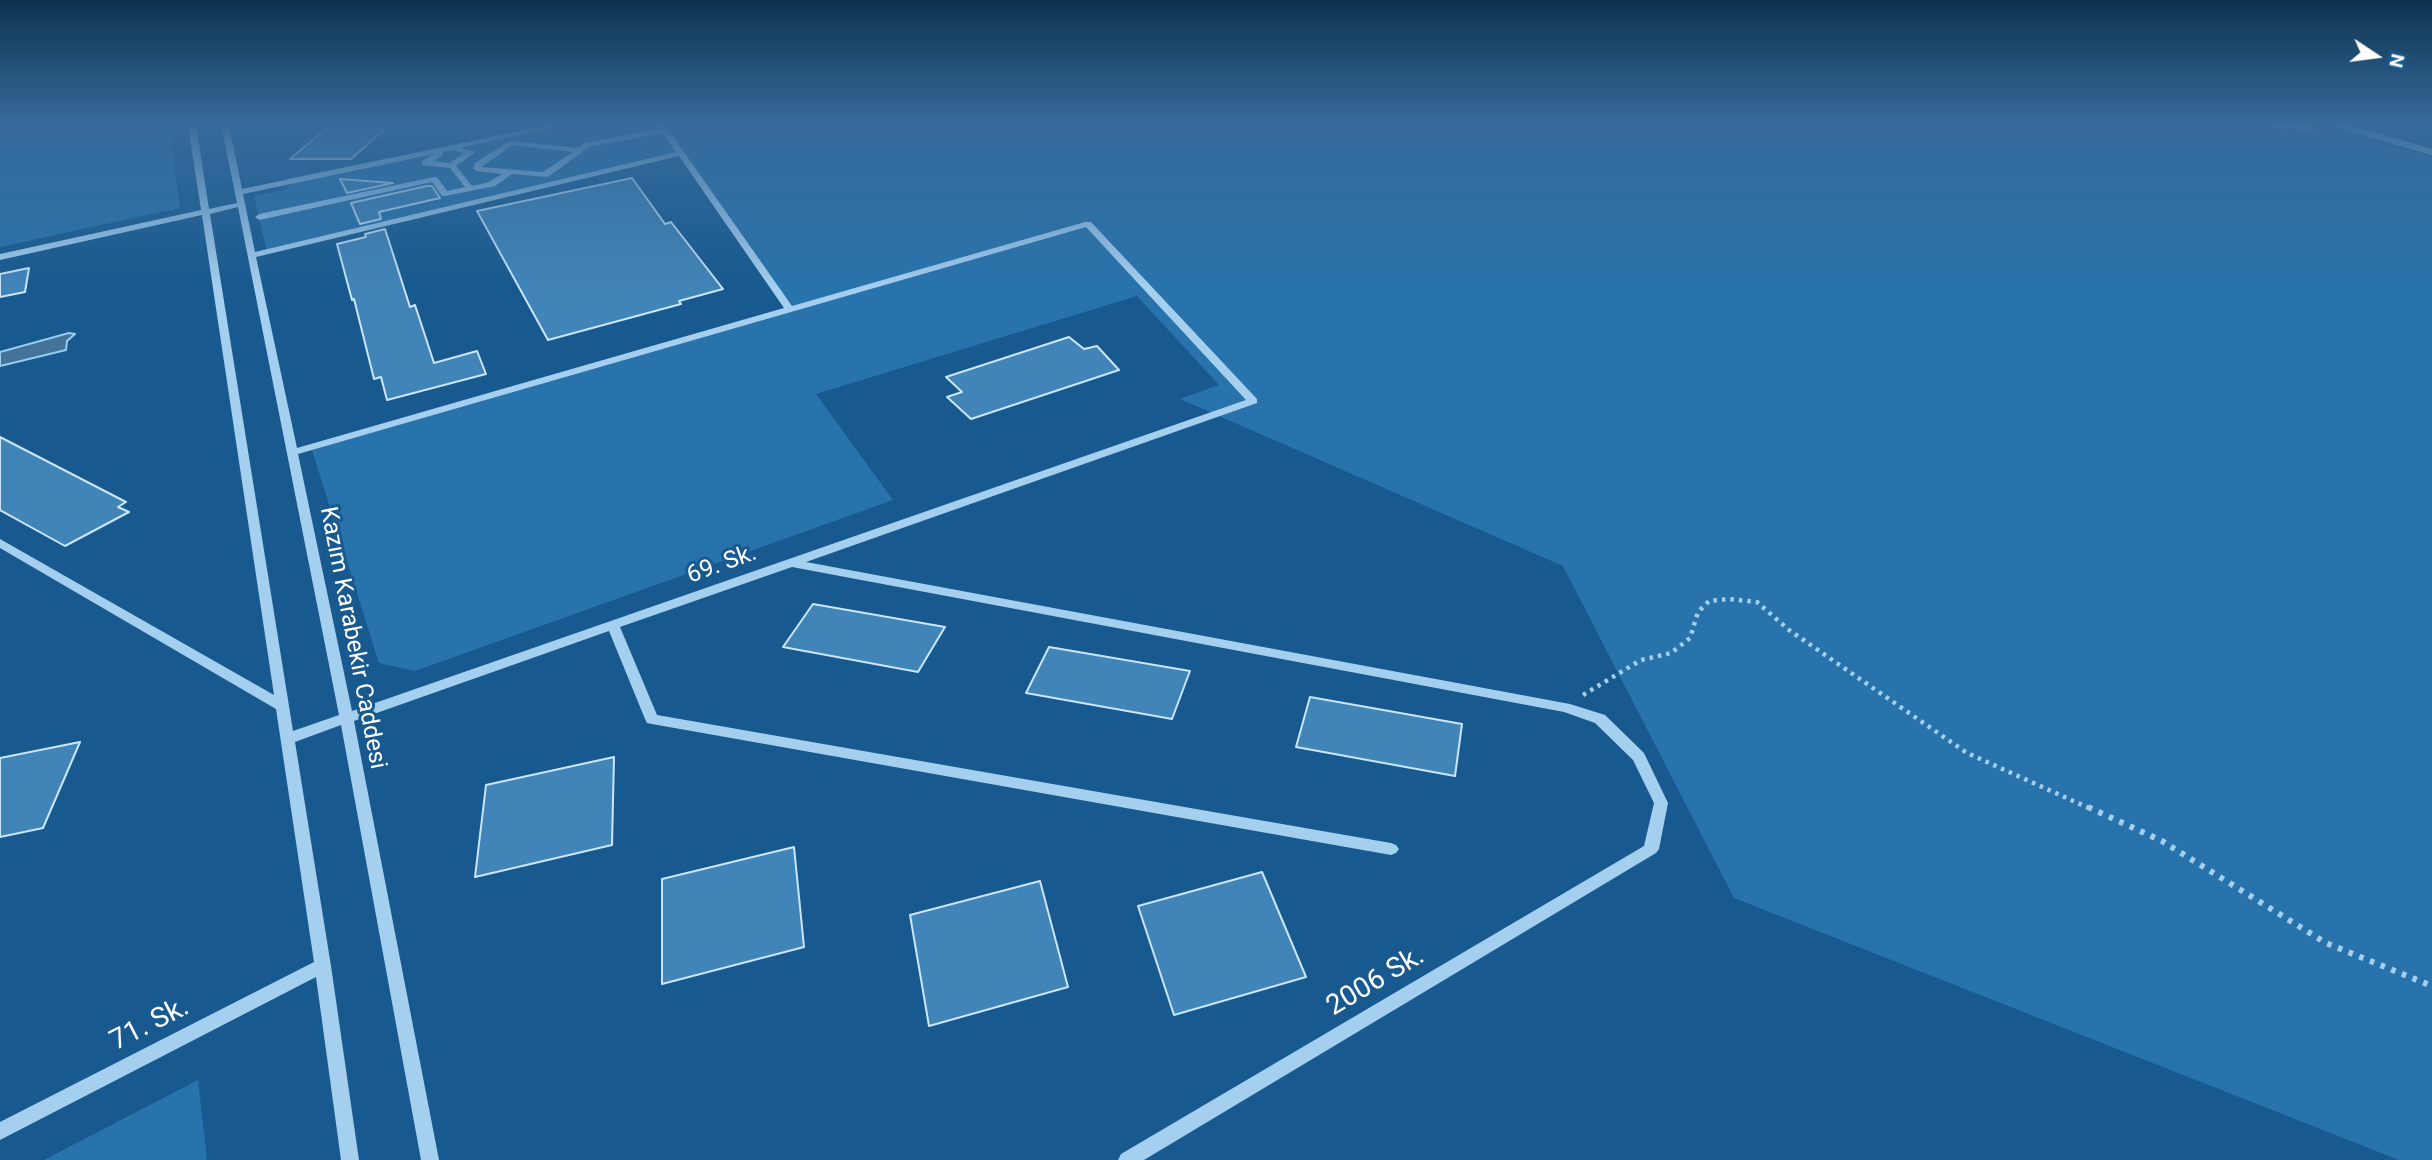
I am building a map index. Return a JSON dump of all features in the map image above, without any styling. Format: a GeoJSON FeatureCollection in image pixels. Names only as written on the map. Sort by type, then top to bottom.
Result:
{"type":"FeatureCollection","features":[{"type":"Feature","properties":{"kind":"street"},"geometry":{"type":"LineString","coordinates":[[201,179],[323,966],[350,1160]]}},
{"type":"Feature","properties":{"kind":"street","name":"Kazım Karabekir Caddesi"},"geometry":{"type":"LineString","coordinates":[[237,179],[347,720],[430,1160]]}},
{"type":"Feature","properties":{"kind":"street"},"geometry":{"type":"LineString","coordinates":[[0,257],[207,211],[241,198],[320,179]]}},
{"type":"Feature","properties":{"kind":"street"},"geometry":{"type":"LineString","coordinates":[[259,217],[434,179]]}},
{"type":"Feature","properties":{"kind":"street"},"geometry":{"type":"LineString","coordinates":[[435,179],[444,194],[492,184],[499,179]]}},
{"type":"Feature","properties":{"kind":"street"},"geometry":{"type":"LineString","coordinates":[[460,179],[472,203]]}},
{"type":"Feature","properties":{"kind":"street"},"geometry":{"type":"LineString","coordinates":[[253,255],[573,179]]}},
{"type":"Feature","properties":{"kind":"street"},"geometry":{"type":"LineString","coordinates":[[293,452],[789,309],[697,179]]}},
{"type":"Feature","properties":{"kind":"street"},"geometry":{"type":"LineString","coordinates":[[327,202],[342,193]]}},
{"type":"Feature","properties":{"kind":"street","name":"69. Sk."},"geometry":{"type":"LineString","coordinates":[[287,739],[614,627],[790,562],[1253,401],[1088,224],[789,309]]}},
{"type":"Feature","properties":{"kind":"street"},"geometry":{"type":"LineString","coordinates":[[0,543],[282,706]]}},
{"type":"Feature","properties":{"kind":"street"},"geometry":{"type":"LineString","coordinates":[[790,562],[1564,707]]}},
{"type":"Feature","properties":{"kind":"street"},"geometry":{"type":"LineString","coordinates":[[614,627],[652,719],[1391,849]]}},
{"type":"Feature","properties":{"kind":"street","name":"2006 Sk."},"geometry":{"type":"LineString","coordinates":[[1127,1160],[1651,849],[1661,803],[1639,757],[1600,719],[1564,707]]}},
{"type":"Feature","properties":{"kind":"street","name":"71. Sk."},"geometry":{"type":"LineString","coordinates":[[0,1131],[323,966]]}},
{"type":"Feature","properties":{"kind":"path"},"geometry":{"type":"LineString","coordinates":[[1564,707],[1641,660],[1671,653],[1690,638],[1698,612],[1709,601],[1729,599],[1758,602],[1789,630],[1967,753],[2162,841],[2326,943],[2432,986]]}},
{"type":"Feature","properties":{"kind":"shaded area"},"geometry":{"type":"Polygon","coordinates":[[[0,179],[176,179],[180,208],[0,247],[0,179]]]}},
{"type":"Feature","properties":{"kind":"shaded area"},"geometry":{"type":"Polygon","coordinates":[[[286,179],[573,179],[267,252],[254,196],[288,189],[286,179]]]}},
{"type":"Feature","properties":{"kind":"shaded area"},"geometry":{"type":"Polygon","coordinates":[[[697,179],[2432,179],[2432,1160],[2399,1160],[1734,898],[1563,566],[1180,399],[1219,385],[1137,296],[816,394],[893,500],[415,671],[379,663],[311,447],[788,310],[697,179]]]}},
{"type":"Feature","properties":{"kind":"shaded area"},"geometry":{"type":"Polygon","coordinates":[[[69,333],[75,334],[67,341],[66,350],[0,366],[0,352],[69,333]]]}},
{"type":"Feature","properties":{"kind":"shaded area"},"geometry":{"type":"Polygon","coordinates":[[[198,1080],[207,1160],[44,1160],[198,1080]]]}},
{"type":"Feature","properties":{"kind":"building"},"geometry":{"type":"Polygon","coordinates":[[[340,179],[393,183],[347,193],[340,179]]]}},
{"type":"Feature","properties":{"kind":"building"},"geometry":{"type":"Polygon","coordinates":[[[633,179],[665,224],[671,222],[723,289],[679,301],[681,304],[548,340],[477,211],[633,179]]]}},
{"type":"Feature","properties":{"kind":"building"},"geometry":{"type":"Polygon","coordinates":[[[432,186],[440,198],[379,212],[381,219],[360,224],[351,203],[432,186]]]}},
{"type":"Feature","properties":{"kind":"building"},"geometry":{"type":"Polygon","coordinates":[[[385,229],[410,307],[415,305],[434,363],[477,351],[486,374],[387,400],[381,377],[374,379],[337,244],[385,229]]]}},
{"type":"Feature","properties":{"kind":"building"},"geometry":{"type":"Polygon","coordinates":[[[29,268],[25,292],[0,297],[0,274],[29,268]]]}},
{"type":"Feature","properties":{"kind":"building"},"geometry":{"type":"Polygon","coordinates":[[[1069,337],[1084,349],[1097,346],[1119,370],[971,419],[947,397],[962,392],[946,377],[1069,337]]]}},
{"type":"Feature","properties":{"kind":"building"},"geometry":{"type":"Polygon","coordinates":[[[0,437],[126,502],[118,507],[129,512],[65,546],[0,510],[0,437]]]}},
{"type":"Feature","properties":{"kind":"building"},"geometry":{"type":"Polygon","coordinates":[[[813,604],[945,627],[918,672],[783,647],[813,604]]]}},
{"type":"Feature","properties":{"kind":"building"},"geometry":{"type":"Polygon","coordinates":[[[1049,647],[1190,671],[1172,719],[1026,693],[1049,647]]]}},
{"type":"Feature","properties":{"kind":"building"},"geometry":{"type":"Polygon","coordinates":[[[1310,697],[1462,724],[1455,776],[1296,747],[1310,697]]]}},
{"type":"Feature","properties":{"kind":"building"},"geometry":{"type":"Polygon","coordinates":[[[80,742],[43,828],[0,837],[0,758],[80,742]]]}},
{"type":"Feature","properties":{"kind":"building"},"geometry":{"type":"Polygon","coordinates":[[[614,757],[612,845],[475,877],[486,785],[614,757]]]}},
{"type":"Feature","properties":{"kind":"building"},"geometry":{"type":"Polygon","coordinates":[[[794,847],[804,947],[662,984],[662,879],[794,847]]]}},
{"type":"Feature","properties":{"kind":"building"},"geometry":{"type":"Polygon","coordinates":[[[1262,872],[1306,977],[1174,1015],[1138,906],[1262,872]]]}},
{"type":"Feature","properties":{"kind":"building"},"geometry":{"type":"Polygon","coordinates":[[[1040,881],[1068,987],[929,1026],[910,915],[1040,881]]]}}]}
